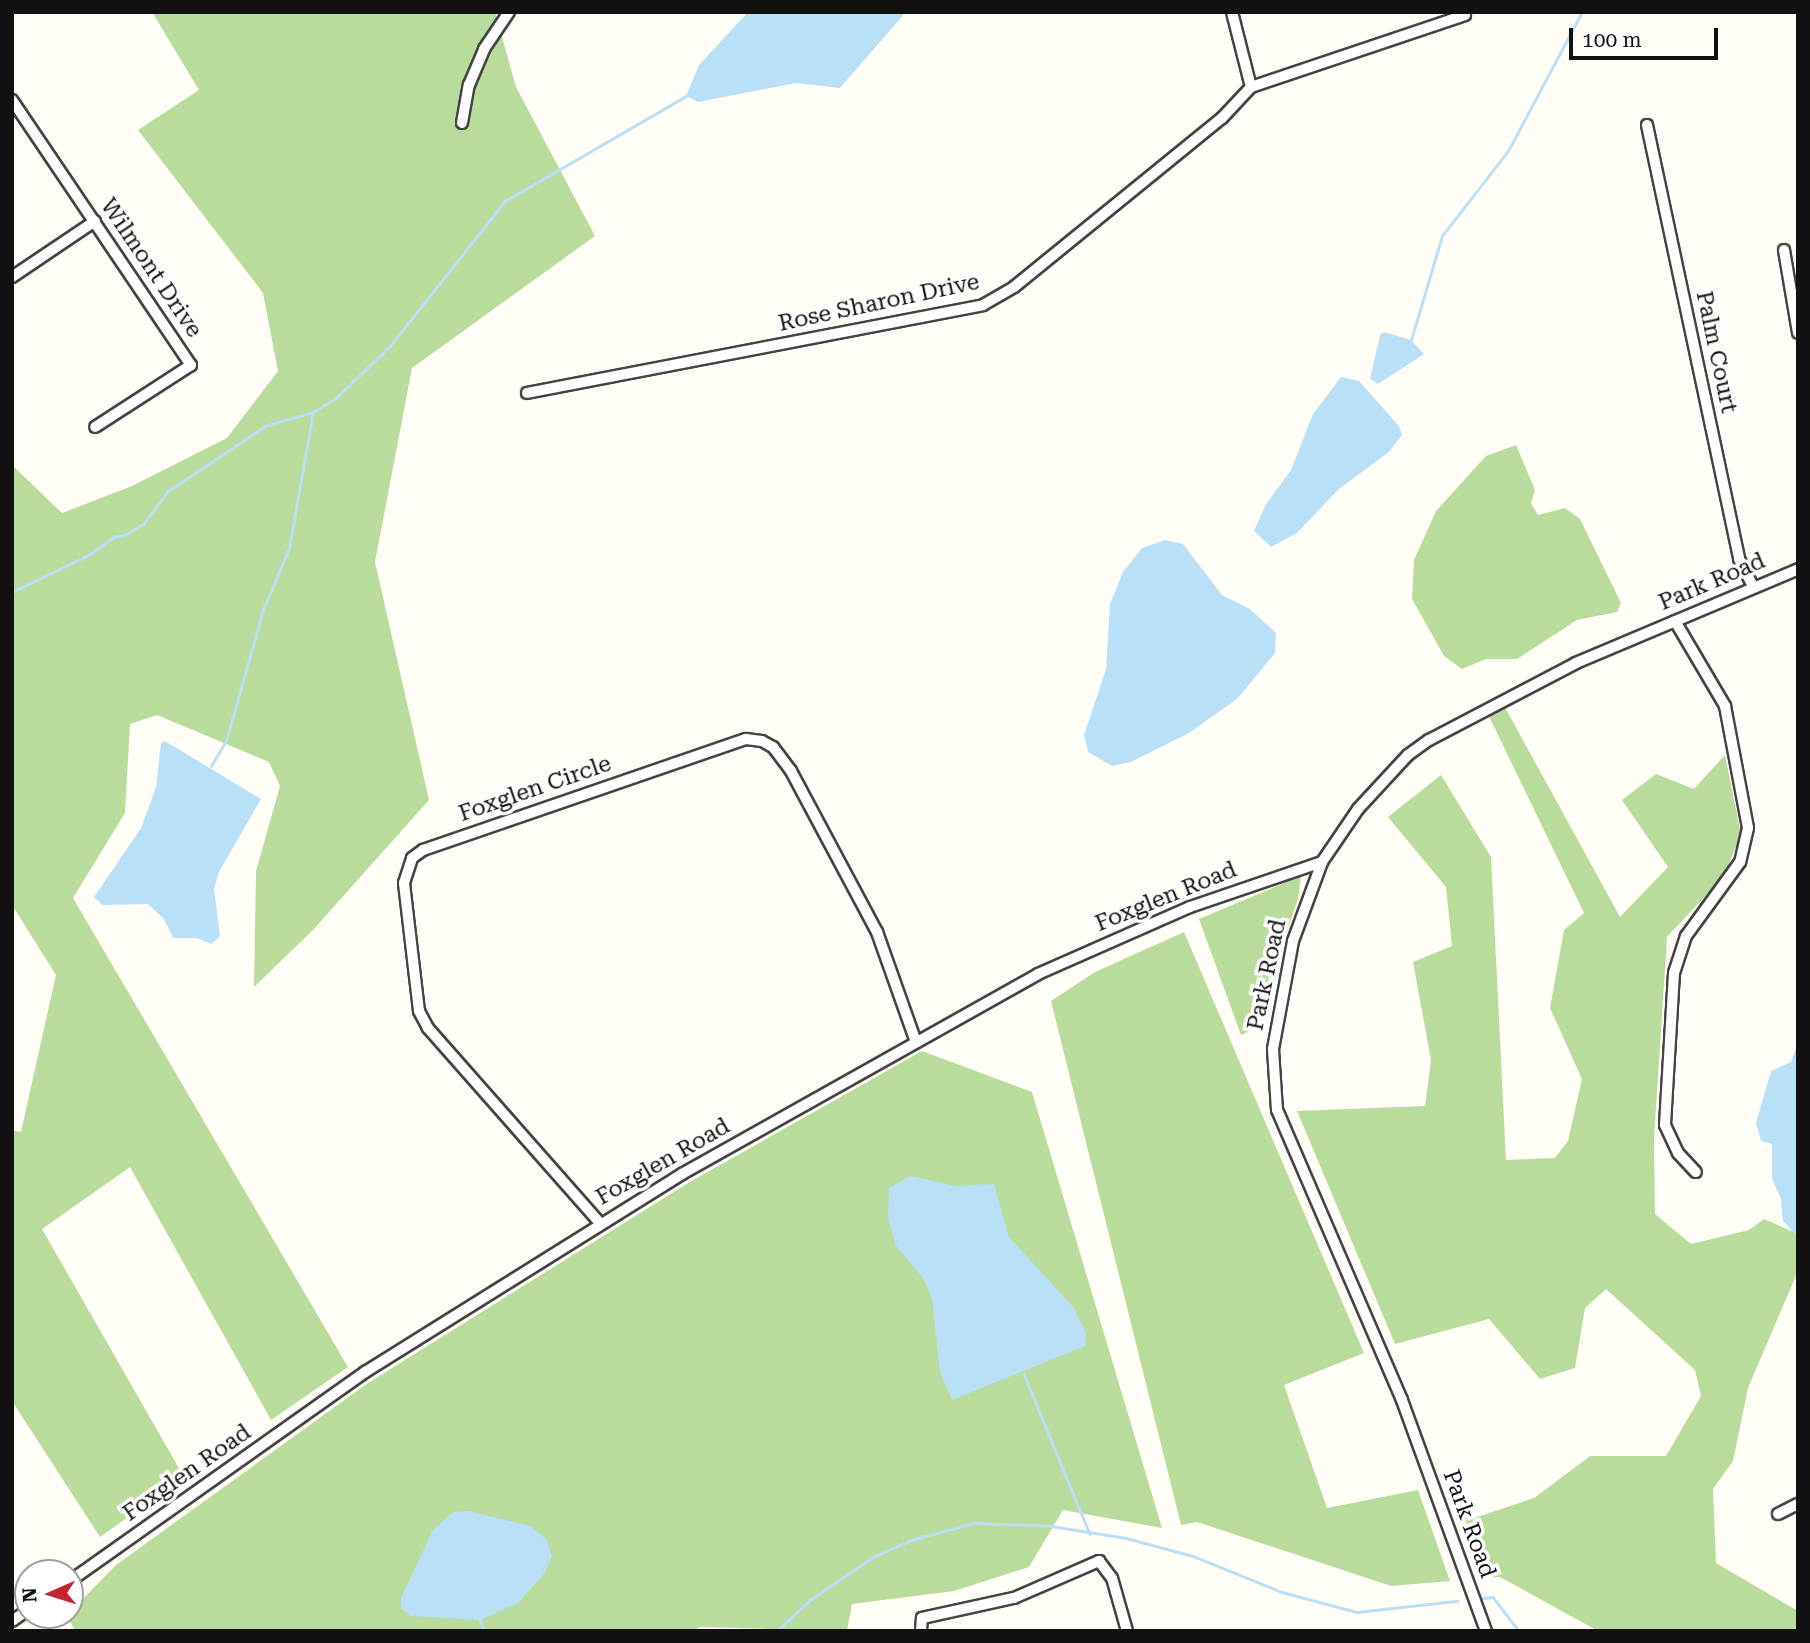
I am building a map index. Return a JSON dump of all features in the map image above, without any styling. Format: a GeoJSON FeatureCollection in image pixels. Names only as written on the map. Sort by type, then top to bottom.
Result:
{"type":"FeatureCollection","features":[{"type":"Feature","properties":{"kind":"street"},"geometry":{"type":"LineString","coordinates":[[461,123],[469,85],[484,49],[509,12]]}},
{"type":"Feature","properties":{"kind":"street"},"geometry":{"type":"LineString","coordinates":[[1232,12],[1251,87]]}},
{"type":"Feature","properties":{"kind":"street","name":"Rose Sharon Drive"},"geometry":{"type":"LineString","coordinates":[[527,393],[983,305],[1024,280],[1222,118],[1251,87],[1465,15]]}},
{"type":"Feature","properties":{"kind":"street","name":"Wilmont Drive"},"geometry":{"type":"LineString","coordinates":[[12,100],[191,365],[94,427]]}},
{"type":"Feature","properties":{"kind":"street","name":"Palm Court"},"geometry":{"type":"LineString","coordinates":[[1647,125],[1739,559],[1752,585]]}},
{"type":"Feature","properties":{"kind":"street"},"geometry":{"type":"LineString","coordinates":[[12,277],[95,222]]}},
{"type":"Feature","properties":{"kind":"street"},"geometry":{"type":"LineString","coordinates":[[1784,250],[1798,333]]}},
{"type":"Feature","properties":{"kind":"street","name":"Park Road"},"geometry":{"type":"LineString","coordinates":[[1486,1631],[1402,1400],[1277,1110],[1273,1049],[1286,967],[1322,862],[1358,809],[1408,755],[1429,740],[1538,681],[1752,585],[1798,569]]}},
{"type":"Feature","properties":{"kind":"street"},"geometry":{"type":"LineString","coordinates":[[1675,621],[1725,706],[1748,828],[1741,862],[1686,936],[1674,973],[1665,1125],[1671,1144],[1696,1172]]}},
{"type":"Feature","properties":{"kind":"street","name":"Foxglen Circle"},"geometry":{"type":"LineString","coordinates":[[599,1223],[428,1028],[419,1012],[404,883],[412,858],[423,850],[746,739],[762,741],[791,771],[877,932],[916,1042]]}},
{"type":"Feature","properties":{"kind":"street","name":"Foxglen Road"},"geometry":{"type":"LineString","coordinates":[[84,1571],[365,1372],[599,1223],[916,1042],[1083,953],[1190,907],[1322,862]]}},
{"type":"Feature","properties":{"kind":"street"},"geometry":{"type":"LineString","coordinates":[[1779,1514],[1798,1504]]}},
{"type":"Feature","properties":{"kind":"street"},"geometry":{"type":"LineString","coordinates":[[921,1631],[922,1618],[1014,1598],[1099,1561],[1112,1578],[1127,1631]]}},
{"type":"Feature","properties":{"kind":"green space"},"geometry":{"type":"Polygon","coordinates":[[[152,12],[495,12],[516,87],[595,236],[412,368],[375,562],[429,800],[313,930],[254,987],[256,871],[280,786],[269,762],[157,715],[130,724],[125,813],[73,898],[348,1367],[271,1420],[130,1167],[42,1229],[184,1477],[100,1537],[12,1401],[12,1130],[21,1132],[56,975],[12,905],[12,465],[62,513],[132,486],[227,438],[278,371],[263,293],[138,130],[199,90],[152,12]]]}},
{"type":"Feature","properties":{"kind":"green space"},"geometry":{"type":"Polygon","coordinates":[[[1516,445],[1535,490],[1531,503],[1538,515],[1565,508],[1580,519],[1621,603],[1617,612],[1577,620],[1517,659],[1486,659],[1462,669],[1444,656],[1412,599],[1414,560],[1436,511],[1486,456],[1516,445]]]}},
{"type":"Feature","properties":{"kind":"green space"},"geometry":{"type":"Polygon","coordinates":[[[1501,700],[1620,917],[1668,867],[1622,800],[1656,774],[1694,789],[1725,755],[1741,834],[1724,876],[1667,937],[1654,1139],[1655,1214],[1691,1244],[1749,1230],[1764,1219],[1798,1234],[1798,1271],[1748,1388],[1733,1461],[1713,1489],[1716,1563],[1798,1611],[1798,1631],[1598,1631],[1500,1577],[1482,1578],[1465,1521],[1534,1498],[1590,1456],[1666,1456],[1701,1396],[1695,1370],[1606,1289],[1585,1308],[1575,1368],[1540,1379],[1489,1319],[1395,1344],[1297,1111],[1425,1106],[1431,1060],[1413,962],[1452,946],[1446,887],[1388,817],[1441,775],[1491,857],[1506,1160],[1555,1158],[1568,1141],[1582,1079],[1550,1008],[1564,930],[1584,913],[1485,708],[1501,700]]]}},
{"type":"Feature","properties":{"kind":"green space"},"geometry":{"type":"Polygon","coordinates":[[[1301,876],[1298,899],[1271,978],[1262,1025],[1241,1035],[1199,919],[1301,876]]]}},
{"type":"Feature","properties":{"kind":"green space"},"geometry":{"type":"Polygon","coordinates":[[[1184,932],[1364,1353],[1284,1385],[1327,1508],[1418,1490],[1450,1581],[1391,1586],[1197,1522],[1181,1525],[1051,1001],[1095,972],[1184,932]]]}},
{"type":"Feature","properties":{"kind":"green space"},"geometry":{"type":"Polygon","coordinates":[[[922,1051],[1032,1092],[1162,1528],[1063,1510],[1029,1567],[954,1591],[852,1604],[847,1631],[700,1627],[693,1631],[75,1631],[74,1629],[84,1629],[84,1598],[116,1565],[368,1383],[688,1183],[922,1051]]]}},
{"type":"Feature","properties":{"kind":"water"},"geometry":{"type":"Polygon","coordinates":[[[748,12],[906,12],[840,88],[796,83],[698,102],[686,96],[699,65],[748,12]]]}},
{"type":"Feature","properties":{"kind":"water"},"geometry":{"type":"Polygon","coordinates":[[[1384,332],[1411,340],[1424,354],[1378,384],[1370,379],[1380,335],[1384,332]]]}},
{"type":"Feature","properties":{"kind":"water"},"geometry":{"type":"Polygon","coordinates":[[[1341,377],[1359,381],[1399,426],[1402,435],[1389,452],[1339,489],[1297,533],[1271,547],[1254,531],[1265,506],[1291,470],[1313,414],[1341,377]]]}},
{"type":"Feature","properties":{"kind":"water"},"geometry":{"type":"Polygon","coordinates":[[[1165,540],[1183,544],[1222,595],[1250,609],[1276,633],[1275,653],[1238,698],[1189,733],[1131,762],[1112,766],[1088,752],[1084,735],[1106,669],[1110,604],[1123,572],[1142,548],[1165,540]]]}},
{"type":"Feature","properties":{"kind":"water"},"geometry":{"type":"Polygon","coordinates":[[[165,741],[261,799],[219,872],[214,889],[220,936],[212,944],[197,938],[173,938],[164,919],[148,904],[102,905],[94,897],[141,828],[156,787],[161,743],[165,741]]]}},
{"type":"Feature","properties":{"kind":"water"},"geometry":{"type":"Polygon","coordinates":[[[1798,1042],[1798,1232],[1795,1234],[1783,1221],[1781,1199],[1772,1179],[1772,1144],[1761,1141],[1756,1123],[1771,1071],[1791,1062],[1798,1042]]]}},
{"type":"Feature","properties":{"kind":"water"},"geometry":{"type":"Polygon","coordinates":[[[910,1176],[956,1186],[994,1184],[1009,1237],[1074,1308],[1086,1333],[1085,1346],[952,1400],[940,1372],[932,1298],[923,1278],[896,1246],[888,1218],[889,1188],[910,1176]]]}},
{"type":"Feature","properties":{"kind":"water"},"geometry":{"type":"Polygon","coordinates":[[[469,1511],[530,1526],[547,1540],[552,1556],[545,1573],[518,1603],[480,1620],[411,1616],[401,1608],[401,1598],[433,1530],[453,1512],[469,1511]]]}},
{"type":"Feature","properties":{"kind":"waterway"},"geometry":{"type":"LineString","coordinates":[[1411,340],[1442,236],[1508,151],[1582,12]]}},
{"type":"Feature","properties":{"kind":"waterway"},"geometry":{"type":"LineString","coordinates":[[12,592],[89,555],[114,537],[125,535],[144,523],[168,491],[265,426],[313,412],[335,399],[390,346],[505,201],[686,96]]}},
{"type":"Feature","properties":{"kind":"waterway"},"geometry":{"type":"LineString","coordinates":[[211,766],[226,741],[263,610],[289,548],[313,412]]}},
{"type":"Feature","properties":{"kind":"waterway"},"geometry":{"type":"LineString","coordinates":[[1024,1374],[1090,1534]]}},
{"type":"Feature","properties":{"kind":"waterway"},"geometry":{"type":"LineString","coordinates":[[777,1631],[810,1600],[873,1557],[914,1539],[974,1523],[1051,1526],[1126,1538],[1193,1556],[1282,1592],[1357,1612],[1457,1601]]}},
{"type":"Feature","properties":{"kind":"waterway"},"geometry":{"type":"LineString","coordinates":[[1483,1598],[1493,1597],[1519,1631]]}},
{"type":"Feature","properties":{"kind":"waterway"},"geometry":{"type":"LineString","coordinates":[[480,1620],[485,1631]]}}]}
